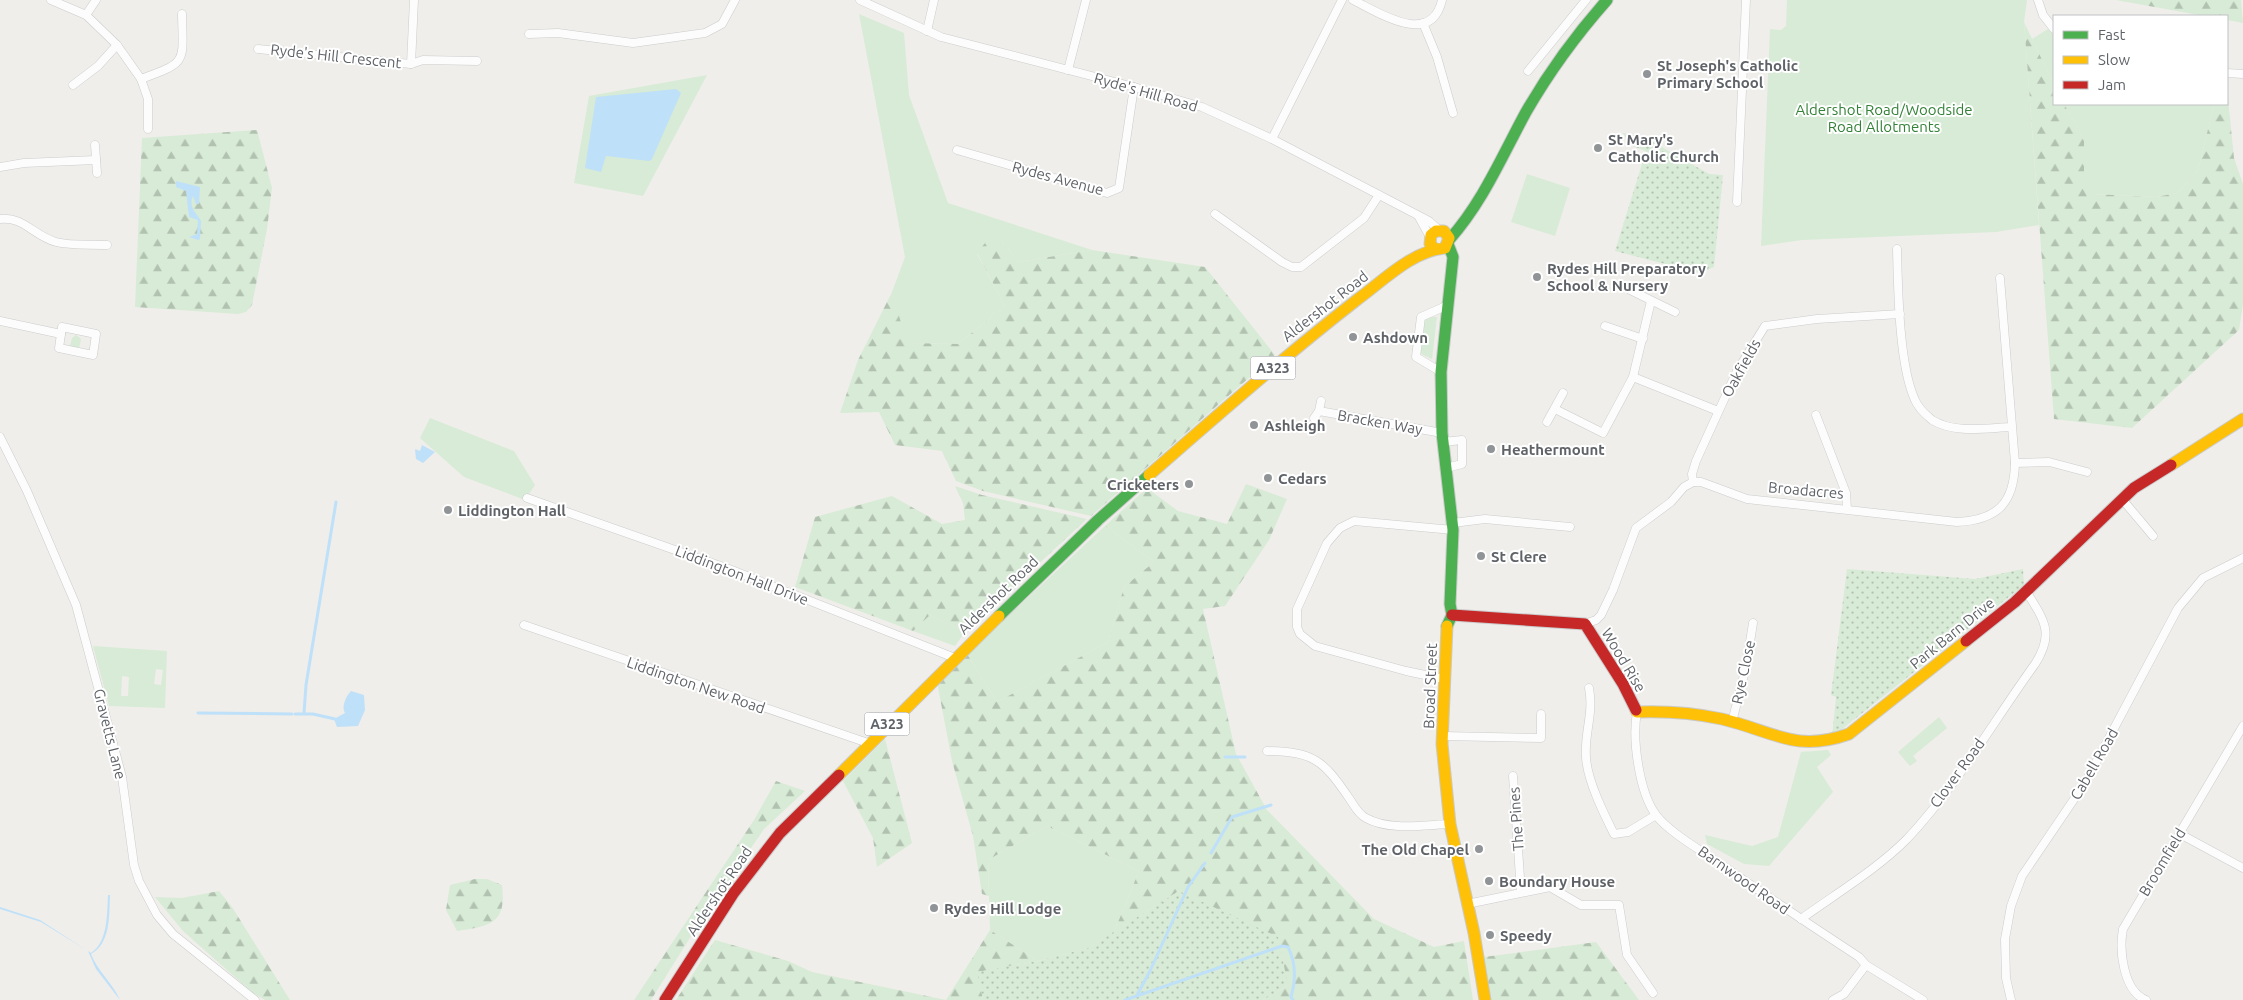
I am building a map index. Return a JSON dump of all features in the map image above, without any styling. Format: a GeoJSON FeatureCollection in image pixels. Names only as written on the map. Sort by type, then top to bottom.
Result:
{"type":"FeatureCollection","features":[{"type":"Feature","properties":{"kind":"street"},"geometry":{"type":"LineString","coordinates":[[51,0],[86,15],[117,45],[141,79],[148,99],[148,129]]}},
{"type":"Feature","properties":{"kind":"street"},"geometry":{"type":"LineString","coordinates":[[86,15],[96,0]]}},
{"type":"Feature","properties":{"kind":"street","name":"Ryde's Hill Crescent"},"geometry":{"type":"LineString","coordinates":[[258,49],[411,64],[414,0]]}},
{"type":"Feature","properties":{"kind":"street"},"geometry":{"type":"LineString","coordinates":[[529,34],[558,33],[633,44],[705,33],[722,24],[735,0]]}},
{"type":"Feature","properties":{"kind":"street","name":"Ryde's Hill Road"},"geometry":{"type":"LineString","coordinates":[[860,0],[950,40],[1134,87],[1202,107],[1272,139],[1419,217],[1439,240]]}},
{"type":"Feature","properties":{"kind":"street"},"geometry":{"type":"LineString","coordinates":[[927,31],[934,0]]}},
{"type":"Feature","properties":{"kind":"street"},"geometry":{"type":"LineString","coordinates":[[1068,70],[1086,0]]}},
{"type":"Feature","properties":{"kind":"street"},"geometry":{"type":"LineString","coordinates":[[1272,139],[1342,0]]}},
{"type":"Feature","properties":{"kind":"street"},"geometry":{"type":"LineString","coordinates":[[1353,0],[1401,24],[1408,25],[1423,23],[1438,11],[1442,0]]}},
{"type":"Feature","properties":{"kind":"street"},"geometry":{"type":"LineString","coordinates":[[1528,72],[1586,0]]}},
{"type":"Feature","properties":{"kind":"street","name":"Aldershot Road"},"geometry":{"type":"LineString","coordinates":[[665,1000],[764,852],[797,815],[868,743],[1098,520],[1287,356],[1406,263],[1439,240],[1468,214],[1556,64],[1589,19],[1607,0]]}},
{"type":"Feature","properties":{"kind":"street"},"geometry":{"type":"LineString","coordinates":[[1737,202],[1746,0]]}},
{"type":"Feature","properties":{"kind":"street"},"geometry":{"type":"LineString","coordinates":[[2038,0],[2044,15],[2053,28]]}},
{"type":"Feature","properties":{"kind":"street"},"geometry":{"type":"LineString","coordinates":[[141,79],[173,67],[183,54],[182,14]]}},
{"type":"Feature","properties":{"kind":"street"},"geometry":{"type":"LineString","coordinates":[[1423,23],[1437,57],[1453,113]]}},
{"type":"Feature","properties":{"kind":"street"},"geometry":{"type":"LineString","coordinates":[[73,85],[98,66],[117,45]]}},
{"type":"Feature","properties":{"kind":"street"},"geometry":{"type":"LineString","coordinates":[[411,64],[423,60],[477,61]]}},
{"type":"Feature","properties":{"kind":"street"},"geometry":{"type":"LineString","coordinates":[[2228,73],[2243,74]]}},
{"type":"Feature","properties":{"kind":"street","name":"Rydes Avenue"},"geometry":{"type":"LineString","coordinates":[[957,150],[1107,193],[1118,188],[1134,87]]}},
{"type":"Feature","properties":{"kind":"street"},"geometry":{"type":"LineString","coordinates":[[95,145],[97,173]]}},
{"type":"Feature","properties":{"kind":"street"},"geometry":{"type":"LineString","coordinates":[[0,166],[96,160]]}},
{"type":"Feature","properties":{"kind":"street"},"geometry":{"type":"LineString","coordinates":[[1215,214],[1282,262],[1292,267],[1301,267],[1364,218],[1379,195]]}},
{"type":"Feature","properties":{"kind":"street"},"geometry":{"type":"LineString","coordinates":[[0,219],[8,218],[25,224],[40,237],[58,243],[107,245]]}},
{"type":"Feature","properties":{"kind":"street","name":"Broad Street"},"geometry":{"type":"LineString","coordinates":[[1439,240],[1452,265],[1446,306],[1441,372],[1442,437],[1453,526],[1450,604],[1452,615],[1447,627],[1443,736],[1450,824],[1477,948],[1485,1000]]}},
{"type":"Feature","properties":{"kind":"street"},"geometry":{"type":"LineString","coordinates":[[1897,249],[1900,314],[1908,382],[1915,402],[1933,420],[1960,429],[2011,426]]}},
{"type":"Feature","properties":{"kind":"street","name":"Broadacres"},"geometry":{"type":"LineString","coordinates":[[1693,482],[1702,482],[1747,500],[1957,522],[1978,521],[1995,512],[2008,500],[2015,483],[2000,278]]}},
{"type":"Feature","properties":{"kind":"street"},"geometry":{"type":"LineString","coordinates":[[1630,290],[1675,312]]}},
{"type":"Feature","properties":{"kind":"street"},"geometry":{"type":"LineString","coordinates":[[1555,409],[1603,433],[1633,377],[1652,301]]}},
{"type":"Feature","properties":{"kind":"street"},"geometry":{"type":"LineString","coordinates":[[1441,372],[1416,357],[1421,317],[1446,306]]}},
{"type":"Feature","properties":{"kind":"street","name":"Oakfields"},"geometry":{"type":"LineString","coordinates":[[1693,482],[1692,474],[1696,461],[1718,411],[1737,371],[1765,326],[1817,319],[1900,314]]}},
{"type":"Feature","properties":{"kind":"street"},"geometry":{"type":"LineString","coordinates":[[0,321],[61,334]]}},
{"type":"Feature","properties":{"kind":"street"},"geometry":{"type":"LineString","coordinates":[[1605,326],[1643,339]]}},
{"type":"Feature","properties":{"kind":"street"},"geometry":{"type":"LineString","coordinates":[[62,327],[96,334],[93,355],[59,348],[61,334],[62,327]]}},
{"type":"Feature","properties":{"kind":"street"},"geometry":{"type":"LineString","coordinates":[[1633,377],[1718,411]]}},
{"type":"Feature","properties":{"kind":"street"},"geometry":{"type":"LineString","coordinates":[[1547,422],[1563,393]]}},
{"type":"Feature","properties":{"kind":"street","name":"Bracken Way"},"geometry":{"type":"LineString","coordinates":[[1321,401],[1316,414],[1442,437]]}},
{"type":"Feature","properties":{"kind":"street"},"geometry":{"type":"LineString","coordinates":[[1816,415],[1846,493],[1847,509]]}},
{"type":"Feature","properties":{"kind":"street","name":"Park Barn Drive"},"geometry":{"type":"LineString","coordinates":[[1637,712],[1667,712],[1732,722],[1767,736],[1799,743],[1824,743],[1849,734],[2026,591],[2134,488],[2160,469],[2243,419]]}},
{"type":"Feature","properties":{"kind":"street","name":"Gravetts Lane"},"geometry":{"type":"LineString","coordinates":[[0,437],[27,492],[76,605],[122,777],[134,865],[139,881],[172,934],[254,1000]]}},
{"type":"Feature","properties":{"kind":"street"},"geometry":{"type":"LineString","coordinates":[[1442,437],[1462,440],[1462,464],[1446,468]]}},
{"type":"Feature","properties":{"kind":"street"},"geometry":{"type":"LineString","coordinates":[[2015,464],[2050,462],[2086,472]]}},
{"type":"Feature","properties":{"kind":"street"},"geometry":{"type":"LineString","coordinates":[[1452,615],[1584,624],[1596,620],[1601,615],[1613,590],[1636,528],[1671,502],[1684,487],[1693,482]]}},
{"type":"Feature","properties":{"kind":"street","name":"Liddington Hall Drive"},"geometry":{"type":"LineString","coordinates":[[527,498],[729,569],[955,658]]}},
{"type":"Feature","properties":{"kind":"street"},"geometry":{"type":"LineString","coordinates":[[2122,499],[2153,536]]}},
{"type":"Feature","properties":{"kind":"street"},"geometry":{"type":"LineString","coordinates":[[1444,679],[1406,671],[1315,646],[1300,634],[1296,617],[1297,609],[1327,543],[1333,535],[1347,523],[1354,521],[1453,526],[1485,519],[1570,527]]}},
{"type":"Feature","properties":{"kind":"street","name":"Cabell Road"},"geometry":{"type":"LineString","coordinates":[[2011,1000],[2006,978],[2005,939],[2011,906],[2022,876],[2085,782],[2178,608],[2204,578],[2243,559]]}},
{"type":"Feature","properties":{"kind":"street","name":"Clover Road"},"geometry":{"type":"LineString","coordinates":[[1801,919],[1870,871],[1907,838],[1952,784],[2042,653],[2047,632],[2026,591]]}},
{"type":"Feature","properties":{"kind":"street","name":"Rye Close"},"geometry":{"type":"LineString","coordinates":[[1732,722],[1746,667],[1752,623]]}},
{"type":"Feature","properties":{"kind":"street","name":"Wood Rise"},"geometry":{"type":"LineString","coordinates":[[1584,624],[1623,684],[1637,712]]}},
{"type":"Feature","properties":{"kind":"street","name":"Liddington New Road"},"geometry":{"type":"LineString","coordinates":[[524,625],[868,743]]}},
{"type":"Feature","properties":{"kind":"street"},"geometry":{"type":"LineString","coordinates":[[1589,688],[1592,704],[1586,758],[1600,808],[1614,834],[1628,832],[1656,816]]}},
{"type":"Feature","properties":{"kind":"street","name":"Barnwood Road"},"geometry":{"type":"LineString","coordinates":[[1637,712],[1634,727],[1641,776],[1656,816],[1697,848],[1859,957],[1866,965],[1919,999]]}},
{"type":"Feature","properties":{"kind":"street"},"geometry":{"type":"LineString","coordinates":[[1443,736],[1541,738],[1541,714]]}},
{"type":"Feature","properties":{"kind":"street","name":"Broomfield"},"geometry":{"type":"LineString","coordinates":[[2146,1000],[2130,983],[2121,961],[2122,929],[2243,726]]}},
{"type":"Feature","properties":{"kind":"street"},"geometry":{"type":"LineString","coordinates":[[1267,751],[1300,754],[1323,764],[1333,774],[1360,815],[1367,819],[1388,825],[1450,824]]}},
{"type":"Feature","properties":{"kind":"street","name":"The Pines"},"geometry":{"type":"LineString","coordinates":[[1513,776],[1521,892]]}},
{"type":"Feature","properties":{"kind":"street"},"geometry":{"type":"LineString","coordinates":[[2180,834],[2243,868]]}},
{"type":"Feature","properties":{"kind":"street"},"geometry":{"type":"LineString","coordinates":[[1467,904],[1550,887],[1581,905],[1619,905],[1626,955],[1653,993]]}},
{"type":"Feature","properties":{"kind":"street"},"geometry":{"type":"LineString","coordinates":[[1833,1000],[1844,994],[1866,965]]}},
{"type":"Feature","properties":{"kind":"green space","name":"Aldershot Road/Woodside Road Allotments"},"geometry":{"type":"Polygon","coordinates":[[[1787,0],[2027,0],[2024,22],[2039,225],[1996,232],[1802,240],[1761,246],[1770,29],[1781,30],[1786,26],[1787,0]]]}},
{"type":"Feature","properties":{"kind":"green space"},"geometry":{"type":"Polygon","coordinates":[[[2116,0],[2241,0],[2243,23],[2228,20],[2228,15],[2198,15],[2116,0]]]}},
{"type":"Feature","properties":{"kind":"green space"},"geometry":{"type":"Polygon","coordinates":[[[859,14],[904,33],[909,95],[948,203],[1092,250],[1018,262],[1002,241],[977,254],[1005,306],[958,344],[906,343],[892,292],[905,257],[859,14]]]}},
{"type":"Feature","properties":{"kind":"green space"},"geometry":{"type":"Polygon","coordinates":[[[2024,22],[2053,83],[2053,105],[2065,105],[2084,139],[2084,184],[2092,194],[2156,197],[2177,193],[2198,171],[2214,105],[2228,105],[2228,99],[2234,158],[2243,184],[2243,304],[2239,330],[2132,428],[2054,419],[2024,22]]]}},
{"type":"Feature","properties":{"kind":"green space"},"geometry":{"type":"Polygon","coordinates":[[[2048,29],[2053,35],[2053,83],[2032,39],[2048,29]]]}},
{"type":"Feature","properties":{"kind":"green space"},"geometry":{"type":"Polygon","coordinates":[[[707,75],[643,196],[574,183],[589,96],[707,75]]]}},
{"type":"Feature","properties":{"kind":"green space"},"geometry":{"type":"Polygon","coordinates":[[[2065,105],[2214,105],[2198,171],[2177,193],[2156,197],[2092,194],[2084,185],[2084,139],[2065,105]]]}},
{"type":"Feature","properties":{"kind":"green space"},"geometry":{"type":"Polygon","coordinates":[[[257,130],[272,188],[267,229],[252,305],[246,312],[238,314],[135,307],[142,138],[257,130]]]}},
{"type":"Feature","properties":{"kind":"green space"},"geometry":{"type":"Polygon","coordinates":[[[1623,133],[1646,138],[1709,174],[1723,175],[1714,267],[1700,273],[1615,251],[1646,151],[1630,145],[1623,133]]]}},
{"type":"Feature","properties":{"kind":"green space"},"geometry":{"type":"Polygon","coordinates":[[[1527,174],[1570,188],[1555,236],[1511,222],[1527,174]]]}},
{"type":"Feature","properties":{"kind":"green space"},"geometry":{"type":"Polygon","coordinates":[[[989,238],[1002,241],[1018,262],[1092,250],[1205,267],[1275,355],[1091,516],[983,491],[956,481],[942,451],[895,445],[879,412],[840,413],[858,360],[892,292],[907,343],[958,344],[1005,306],[977,253],[989,238]]]}},
{"type":"Feature","properties":{"kind":"green space"},"geometry":{"type":"Polygon","coordinates":[[[1421,317],[1437,317],[1432,359],[1417,352],[1421,317]]]}},
{"type":"Feature","properties":{"kind":"green space"},"geometry":{"type":"Polygon","coordinates":[[[76,335],[81,339],[79,349],[73,350],[70,346],[72,338],[76,335]]]}},
{"type":"Feature","properties":{"kind":"green space"},"geometry":{"type":"Polygon","coordinates":[[[430,418],[514,451],[535,485],[525,500],[464,477],[420,438],[430,418]]]}},
{"type":"Feature","properties":{"kind":"green space"},"geometry":{"type":"Polygon","coordinates":[[[1246,484],[1287,499],[1269,540],[1225,606],[1203,609],[1236,754],[1267,810],[1374,919],[1434,947],[1464,941],[1473,1000],[1263,1000],[1288,985],[1179,891],[1114,932],[1139,871],[1047,826],[988,860],[989,896],[982,894],[973,836],[952,761],[937,682],[967,654],[997,702],[1108,642],[1124,587],[1154,562],[1105,526],[1147,488],[1178,511],[1227,524],[1246,484]]]}},
{"type":"Feature","properties":{"kind":"green space"},"geometry":{"type":"Polygon","coordinates":[[[955,486],[982,495],[1087,519],[965,632],[930,615],[913,631],[795,587],[815,517],[892,496],[942,524],[965,520],[963,503],[955,486]]]}},
{"type":"Feature","properties":{"kind":"green space"},"geometry":{"type":"Polygon","coordinates":[[[1105,526],[1154,562],[1124,587],[1108,642],[997,702],[967,654],[1105,526]]]}},
{"type":"Feature","properties":{"kind":"green space"},"geometry":{"type":"Polygon","coordinates":[[[1847,569],[1975,579],[2023,569],[2024,585],[1832,737],[1836,697],[1831,695],[1847,569]]]}},
{"type":"Feature","properties":{"kind":"green space"},"geometry":{"type":"Polygon","coordinates":[[[930,615],[965,632],[955,646],[913,631],[930,615]]]}},
{"type":"Feature","properties":{"kind":"green space"},"geometry":{"type":"Polygon","coordinates":[[[93,646],[167,651],[165,708],[109,706],[93,646]],[[156,669],[154,684],[161,685],[163,670],[156,669]],[[122,676],[121,696],[128,696],[129,677],[122,676]]]}},
{"type":"Feature","properties":{"kind":"green space"},"geometry":{"type":"Polygon","coordinates":[[[1939,717],[1947,728],[1913,756],[1917,761],[1910,766],[1898,752],[1939,717]]]}},
{"type":"Feature","properties":{"kind":"green space"},"geometry":{"type":"Polygon","coordinates":[[[885,739],[912,843],[877,867],[873,838],[843,781],[885,739]]]}},
{"type":"Feature","properties":{"kind":"green space"},"geometry":{"type":"Polygon","coordinates":[[[1828,750],[1831,755],[1817,767],[1833,792],[1769,866],[1744,864],[1707,844],[1705,835],[1752,846],[1778,837],[1801,752],[1828,750]]]}},
{"type":"Feature","properties":{"kind":"green space"},"geometry":{"type":"Polygon","coordinates":[[[776,781],[805,791],[764,829],[691,936],[651,1000],[634,1000],[754,820],[776,781]]]}},
{"type":"Feature","properties":{"kind":"green space"},"geometry":{"type":"Polygon","coordinates":[[[1047,826],[1139,871],[1114,932],[1088,948],[1038,961],[990,930],[988,860],[1047,826]]]}},
{"type":"Feature","properties":{"kind":"green space"},"geometry":{"type":"Polygon","coordinates":[[[475,879],[487,879],[502,885],[502,908],[494,921],[487,925],[457,931],[446,910],[450,885],[475,879]]]}},
{"type":"Feature","properties":{"kind":"green space"},"geometry":{"type":"Polygon","coordinates":[[[219,891],[232,907],[290,1000],[265,1000],[253,993],[183,931],[155,897],[182,898],[219,891]]]}},
{"type":"Feature","properties":{"kind":"green space"},"geometry":{"type":"Polygon","coordinates":[[[1179,891],[1278,937],[1288,985],[1263,1000],[983,1000],[977,972],[1038,961],[1088,948],[1179,891]]]}},
{"type":"Feature","properties":{"kind":"green space"},"geometry":{"type":"Polygon","coordinates":[[[990,930],[1038,961],[978,972],[983,1000],[946,1000],[990,930]]]}},
{"type":"Feature","properties":{"kind":"green space"},"geometry":{"type":"Polygon","coordinates":[[[715,940],[788,961],[812,972],[946,1000],[676,1000],[715,940]]]}},
{"type":"Feature","properties":{"kind":"green space"},"geometry":{"type":"Polygon","coordinates":[[[1596,942],[1639,1000],[1491,1000],[1484,957],[1596,942]]]}},
{"type":"Feature","properties":{"kind":"water"},"geometry":{"type":"Polygon","coordinates":[[[676,89],[681,93],[652,159],[649,161],[606,156],[601,172],[585,168],[596,97],[676,89]]]}},
{"type":"Feature","properties":{"kind":"water"},"geometry":{"type":"Polygon","coordinates":[[[176,181],[200,187],[199,204],[196,204],[193,196],[191,203],[201,221],[200,239],[198,240],[189,237],[197,234],[198,220],[189,217],[186,191],[176,187],[176,181]]]}},
{"type":"Feature","properties":{"kind":"water"},"geometry":{"type":"Polygon","coordinates":[[[422,445],[435,452],[423,463],[416,459],[415,449],[420,451],[422,445]]]}},
{"type":"Feature","properties":{"kind":"water"},"geometry":{"type":"Polygon","coordinates":[[[351,691],[364,695],[365,710],[358,726],[337,727],[334,719],[345,713],[345,702],[351,691]]]}},
{"type":"Feature","properties":{"kind":"water"},"geometry":{"type":"Polygon","coordinates":[[[108,895],[110,895],[106,936],[98,949],[91,954],[120,1000],[96,969],[88,951],[91,953],[97,948],[104,935],[108,895]]]}},
{"type":"Feature","properties":{"kind":"water"},"geometry":{"type":"Polygon","coordinates":[[[0,907],[40,920],[86,950],[41,922],[0,909],[0,907]]]}},
{"type":"Feature","properties":{"kind":"waterway"},"geometry":{"type":"LineString","coordinates":[[304,713],[306,685],[336,502]]}},
{"type":"Feature","properties":{"kind":"waterway"},"geometry":{"type":"LineString","coordinates":[[198,713],[292,714]]}},
{"type":"Feature","properties":{"kind":"waterway"},"geometry":{"type":"LineString","coordinates":[[295,714],[313,714],[335,719]]}},
{"type":"Feature","properties":{"kind":"waterway"},"geometry":{"type":"LineString","coordinates":[[1225,757],[1245,757]]}},
{"type":"Feature","properties":{"kind":"waterway"},"geometry":{"type":"LineString","coordinates":[[1211,853],[1232,817],[1271,805]]}},
{"type":"Feature","properties":{"kind":"waterway"},"geometry":{"type":"LineString","coordinates":[[1137,995],[1150,971],[1188,887],[1205,863]]}},
{"type":"Feature","properties":{"kind":"waterway"},"geometry":{"type":"LineString","coordinates":[[1125,1000],[1282,946],[1288,947],[1293,959],[1294,984],[1291,997],[1293,1000]]}},
{"type":"Feature","properties":{"kind":"traffic: fast"},"geometry":{"type":"LineString","coordinates":[[1449,240],[1482,194],[1526,112],[1544,83],[1574,40],[1607,0]]}},
{"type":"Feature","properties":{"kind":"traffic: fast"},"geometry":{"type":"LineString","coordinates":[[1447,626],[1452,615],[1450,604],[1453,530],[1442,433],[1441,372],[1453,257],[1448,244]]}},
{"type":"Feature","properties":{"kind":"traffic: fast"},"geometry":{"type":"LineString","coordinates":[[999,616],[1098,520],[1149,475]]}},
{"type":"Feature","properties":{"kind":"traffic: slow"},"geometry":{"type":"LineString","coordinates":[[1149,475],[1278,363],[1388,275],[1410,260],[1433,250],[1445,248],[1449,238],[1444,231],[1436,231],[1431,235],[1430,244],[1435,249]]}},
{"type":"Feature","properties":{"kind":"traffic: slow"},"geometry":{"type":"LineString","coordinates":[[2171,465],[2243,419]]}},
{"type":"Feature","properties":{"kind":"traffic: slow"},"geometry":{"type":"LineString","coordinates":[[839,775],[999,616]]}},
{"type":"Feature","properties":{"kind":"traffic: slow"},"geometry":{"type":"LineString","coordinates":[[1447,626],[1442,744],[1450,824],[1474,933],[1485,1000]]}},
{"type":"Feature","properties":{"kind":"traffic: slow"},"geometry":{"type":"LineString","coordinates":[[1636,710],[1637,712],[1680,713],[1722,719],[1799,741],[1830,739],[1849,734],[1966,641]]}},
{"type":"Feature","properties":{"kind":"traffic: jam"},"geometry":{"type":"LineString","coordinates":[[1966,641],[2015,602],[2134,488],[2171,465]]}},
{"type":"Feature","properties":{"kind":"traffic: jam"},"geometry":{"type":"LineString","coordinates":[[1452,615],[1585,624],[1623,684],[1636,710]]}},
{"type":"Feature","properties":{"kind":"traffic: jam"},"geometry":{"type":"LineString","coordinates":[[665,1000],[733,894],[780,833],[839,775]]}},
{"type":"Feature","properties":{"kind":"place","name":"St Joseph's Catholic Primary School"},"geometry":{"type":"Point","coordinates":[1647,74]}},
{"type":"Feature","properties":{"kind":"place","name":"St Mary's Catholic Church"},"geometry":{"type":"Point","coordinates":[1598,148]}},
{"type":"Feature","properties":{"kind":"place","name":"Rydes Hill Preparatory School & Nursery"},"geometry":{"type":"Point","coordinates":[1537,277]}},
{"type":"Feature","properties":{"kind":"place","name":"Ashdown"},"geometry":{"type":"Point","coordinates":[1353,337]}},
{"type":"Feature","properties":{"kind":"place","name":"Ashleigh"},"geometry":{"type":"Point","coordinates":[1254,425]}},
{"type":"Feature","properties":{"kind":"place","name":"Heathermount"},"geometry":{"type":"Point","coordinates":[1491,449]}},
{"type":"Feature","properties":{"kind":"place","name":"Cedars"},"geometry":{"type":"Point","coordinates":[1268,478]}},
{"type":"Feature","properties":{"kind":"place","name":"Cricketers"},"geometry":{"type":"Point","coordinates":[1189,484]}},
{"type":"Feature","properties":{"kind":"place","name":"Liddington Hall"},"geometry":{"type":"Point","coordinates":[448,510]}},
{"type":"Feature","properties":{"kind":"place","name":"St Clere"},"geometry":{"type":"Point","coordinates":[1481,556]}},
{"type":"Feature","properties":{"kind":"place","name":"The Old Chapel"},"geometry":{"type":"Point","coordinates":[1479,849]}},
{"type":"Feature","properties":{"kind":"place","name":"Boundary House"},"geometry":{"type":"Point","coordinates":[1489,881]}},
{"type":"Feature","properties":{"kind":"place","name":"Rydes Hill Lodge"},"geometry":{"type":"Point","coordinates":[934,908]}},
{"type":"Feature","properties":{"kind":"place","name":"Speedy"},"geometry":{"type":"Point","coordinates":[1490,935]}}]}
